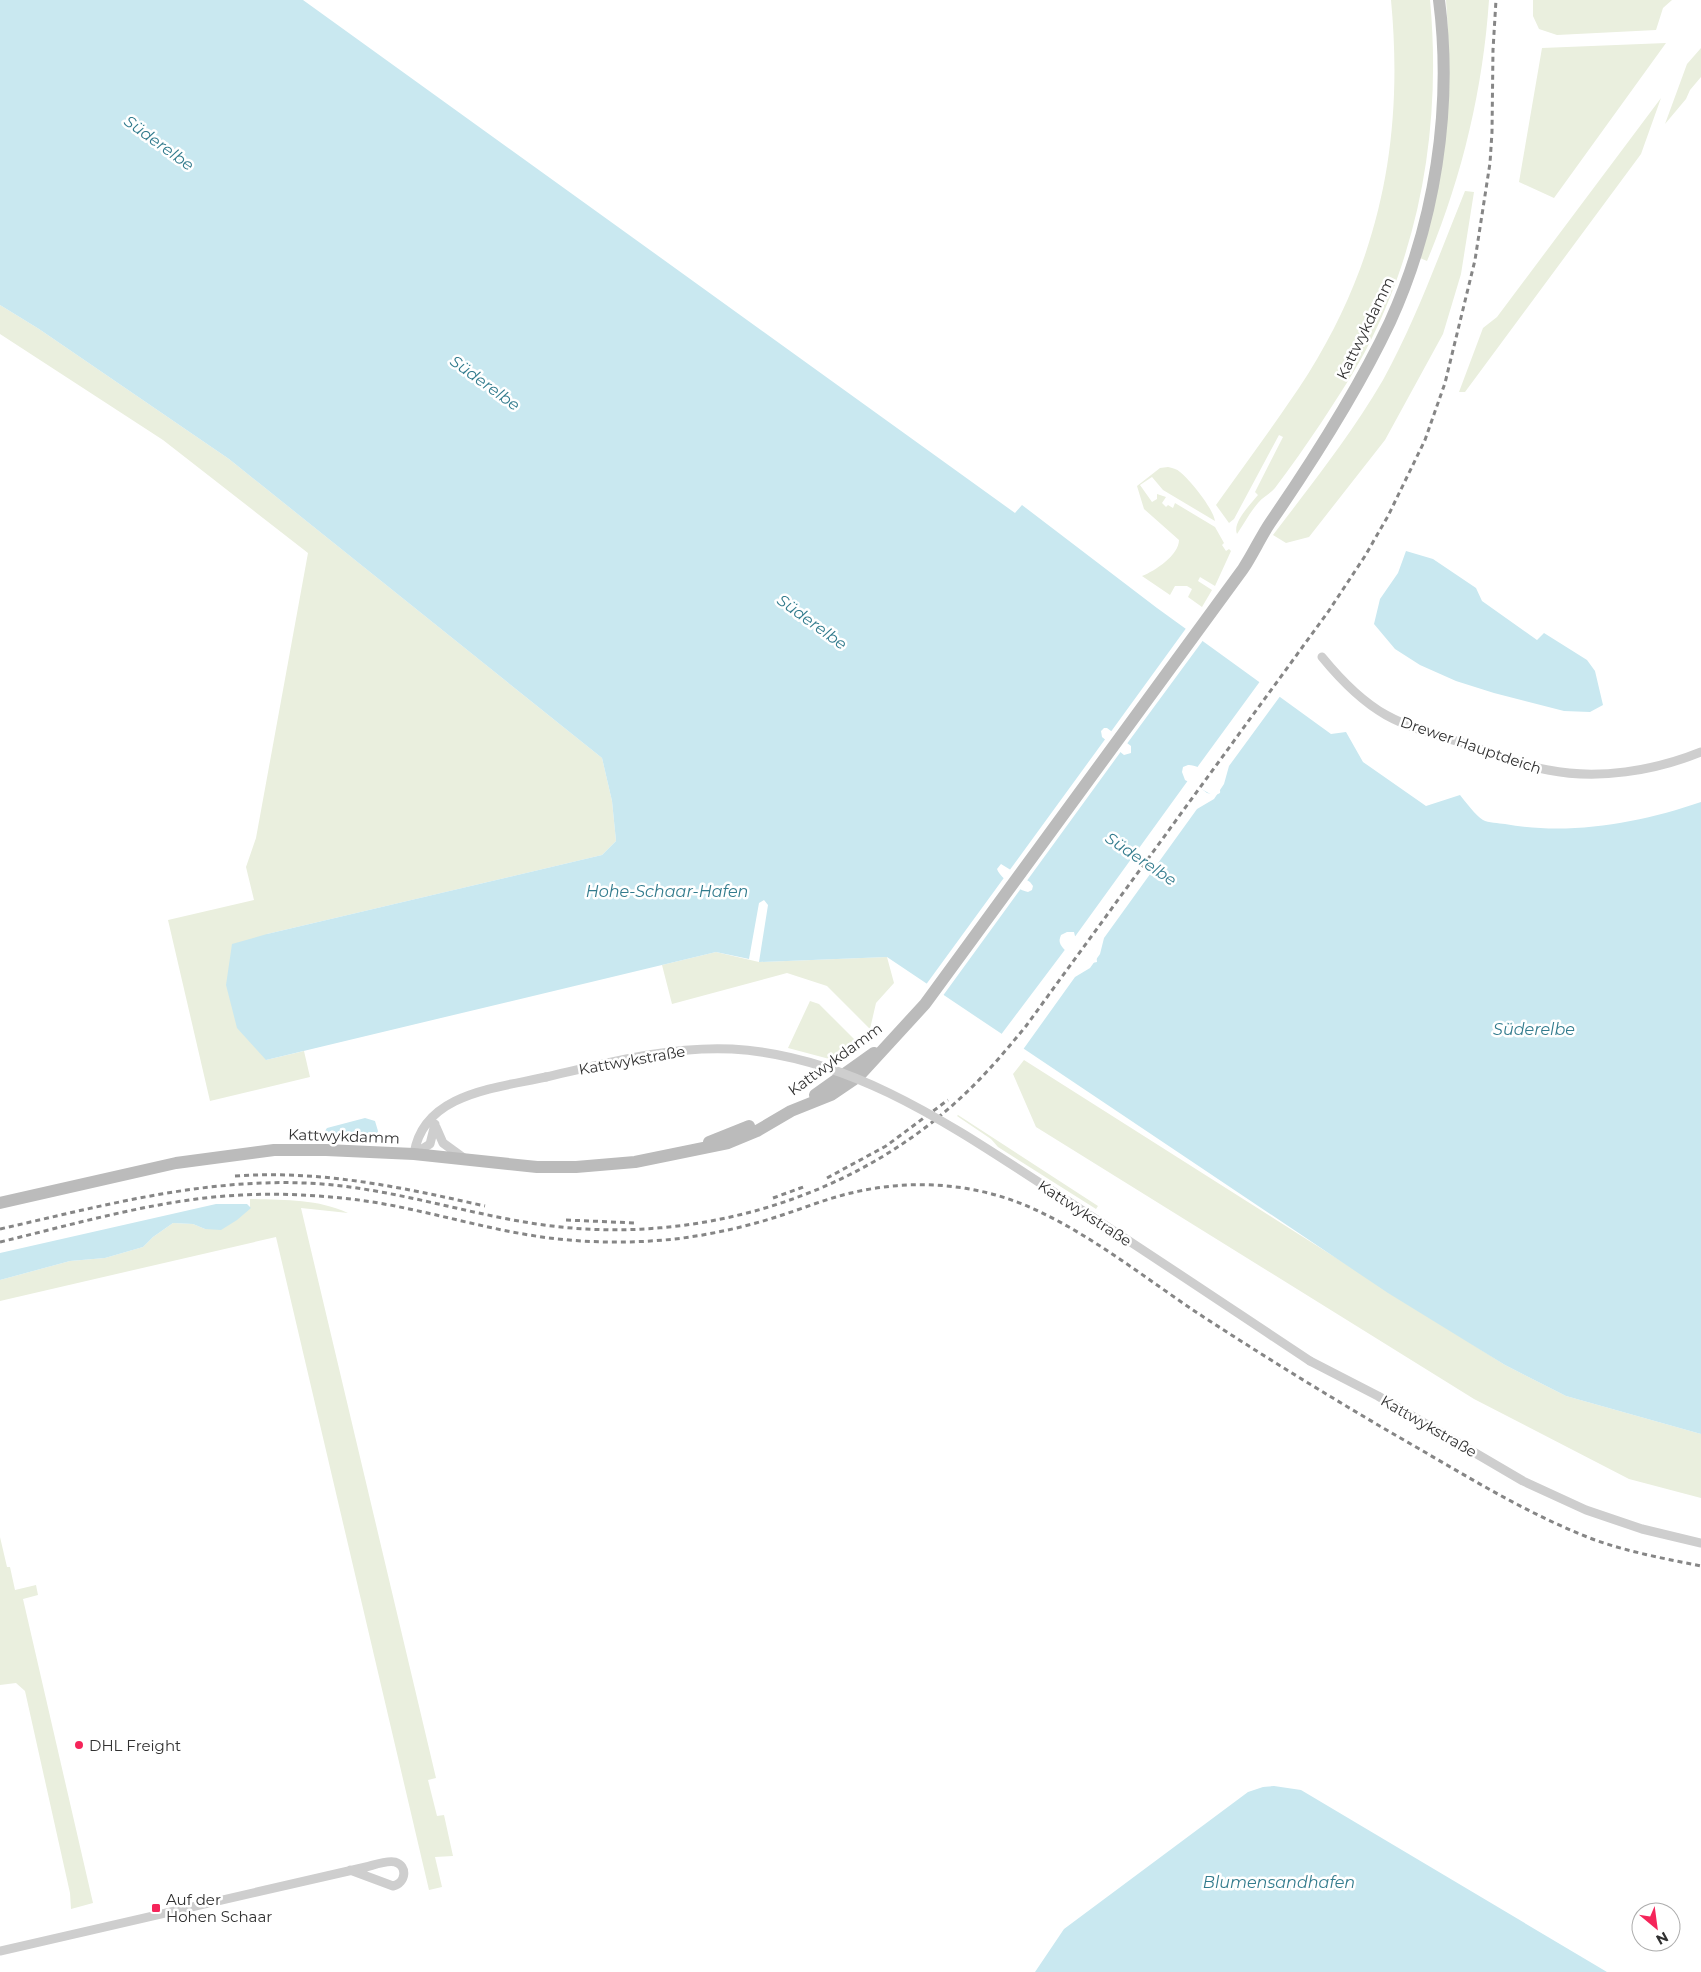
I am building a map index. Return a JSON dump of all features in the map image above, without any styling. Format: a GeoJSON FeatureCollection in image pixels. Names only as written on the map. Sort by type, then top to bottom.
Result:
{"type":"FeatureCollection","features":[{"type":"Feature","properties":{"kind":"main road","name":"Kattwykdamm"},"geometry":{"type":"LineString","coordinates":[[0,1203],[176,1163],[246,1153],[310,1150],[414,1154],[537,1167],[576,1167],[635,1162],[691,1150],[745,1127],[761,1122],[770,1122],[869,1062],[934,992],[1199,629],[1246,563],[1269,524],[1294,490],[1372,357],[1402,290],[1426,216],[1439,143],[1442,114],[1444,58],[1439,0]]}},
{"type":"Feature","properties":{"kind":"street","name":"Drewer Hauptdeich"},"geometry":{"type":"LineString","coordinates":[[1322,657],[1352,689],[1387,716],[1548,770],[1591,774],[1636,771],[1681,760],[1701,752]]}},
{"type":"Feature","properties":{"kind":"street","name":"Kattwykstraße"},"geometry":{"type":"LineString","coordinates":[[414,1154],[416,1143],[426,1123],[444,1107],[459,1098],[657,1053],[732,1049],[774,1054],[836,1070],[886,1090],[950,1127],[1087,1213],[1310,1361],[1378,1396],[1523,1481],[1586,1510],[1642,1529],[1701,1543]]}},
{"type":"Feature","properties":{"kind":"street"},"geometry":{"type":"LineString","coordinates":[[435,1117],[436,1128],[441,1140],[469,1161]]}},
{"type":"Feature","properties":{"kind":"street"},"geometry":{"type":"LineString","coordinates":[[414,1154],[430,1144],[436,1128]]}},
{"type":"Feature","properties":{"kind":"street"},"geometry":{"type":"LineString","coordinates":[[0,1951],[350,1870],[390,1861],[397,1862],[402,1867],[404,1880],[400,1884],[393,1886],[350,1870]]}},
{"type":"Feature","properties":{"kind":"green space"},"geometry":{"type":"Polygon","coordinates":[[[1391,0],[1430,0],[1433,44],[1430,132],[1415,218],[1403,260],[1388,302],[1370,342],[1353,373],[1287,472],[1275,488],[1255,507],[1237,534],[1237,524],[1258,495],[1255,492],[1283,437],[1279,435],[1234,519],[1229,523],[1216,505],[1308,374],[1333,330],[1354,285],[1370,240],[1382,194],[1390,148],[1394,100],[1391,0]]]}},
{"type":"Feature","properties":{"kind":"green space"},"geometry":{"type":"Polygon","coordinates":[[[1446,0],[1489,0],[1482,67],[1469,133],[1451,198],[1427,261],[1420,258],[1437,193],[1446,130],[1449,67],[1446,0]]]}},
{"type":"Feature","properties":{"kind":"green space"},"geometry":{"type":"Polygon","coordinates":[[[1533,0],[1672,0],[1663,8],[1656,30],[1557,35],[1539,29],[1533,16],[1533,0]]]}},
{"type":"Feature","properties":{"kind":"green space"},"geometry":{"type":"Polygon","coordinates":[[[1666,43],[1554,198],[1519,182],[1542,48],[1666,43]]]}},
{"type":"Feature","properties":{"kind":"green space"},"geometry":{"type":"Polygon","coordinates":[[[1701,48],[1701,77],[1665,124],[1687,64],[1701,48]]]}},
{"type":"Feature","properties":{"kind":"green space"},"geometry":{"type":"Polygon","coordinates":[[[1661,98],[1641,154],[1465,392],[1459,392],[1483,328],[1497,317],[1661,98]]]}},
{"type":"Feature","properties":{"kind":"green space"},"geometry":{"type":"Polygon","coordinates":[[[1465,191],[1474,192],[1461,274],[1443,334],[1385,440],[1309,537],[1286,543],[1273,535],[1344,440],[1383,380],[1417,311],[1465,191]]]}},
{"type":"Feature","properties":{"kind":"green space"},"geometry":{"type":"Polygon","coordinates":[[[0,305],[39,329],[229,459],[602,758],[612,801],[616,841],[602,855],[267,934],[266,1060],[304,1051],[310,1077],[210,1101],[168,920],[254,900],[246,867],[256,838],[308,553],[163,440],[0,334],[0,305]]]}},
{"type":"Feature","properties":{"kind":"green space"},"geometry":{"type":"Polygon","coordinates":[[[1168,467],[1179,471],[1189,481],[1206,502],[1215,521],[1163,490],[1152,477],[1140,485],[1152,502],[1157,499],[1157,494],[1166,497],[1162,503],[1166,507],[1168,505],[1173,508],[1175,503],[1215,527],[1224,543],[1222,545],[1226,551],[1229,549],[1231,551],[1215,586],[1200,577],[1198,581],[1212,590],[1202,607],[1188,597],[1192,589],[1187,586],[1175,586],[1170,595],[1142,576],[1171,557],[1178,546],[1179,540],[1144,509],[1137,486],[1160,468],[1168,467]]]}},
{"type":"Feature","properties":{"kind":"green space"},"geometry":{"type":"Polygon","coordinates":[[[716,952],[759,962],[887,957],[894,983],[876,1003],[870,1029],[827,986],[787,973],[672,1004],[662,965],[716,952]]]}},
{"type":"Feature","properties":{"kind":"green space"},"geometry":{"type":"Polygon","coordinates":[[[810,1001],[819,1004],[859,1044],[837,1061],[788,1048],[810,1001]]]}},
{"type":"Feature","properties":{"kind":"green space"},"geometry":{"type":"Polygon","coordinates":[[[1024,1060],[1505,1365],[1566,1396],[1701,1434],[1701,1498],[1629,1479],[1474,1399],[1036,1127],[1013,1074],[1024,1060]]]}},
{"type":"Feature","properties":{"kind":"green space"},"geometry":{"type":"Polygon","coordinates":[[[958,1115],[1098,1206],[1096,1209],[998,1147],[991,1139],[958,1115]]]}},
{"type":"Feature","properties":{"kind":"green space"},"geometry":{"type":"Polygon","coordinates":[[[250,1199],[312,1203],[336,1208],[348,1213],[301,1208],[436,1778],[428,1780],[437,1816],[444,1815],[453,1856],[435,1857],[442,1887],[429,1890],[276,1237],[0,1301],[0,1280],[70,1261],[105,1258],[143,1247],[153,1237],[173,1223],[193,1224],[205,1229],[250,1208],[250,1199]]]}},
{"type":"Feature","properties":{"kind":"green space"},"geometry":{"type":"Polygon","coordinates":[[[0,1537],[15,1590],[36,1585],[38,1595],[23,1599],[93,1903],[71,1909],[70,1893],[25,1691],[16,1683],[0,1685],[0,1537]]]}},
{"type":"Feature","properties":{"kind":"water"},"geometry":{"type":"Polygon","coordinates":[[[0,0],[303,0],[1015,513],[1022,505],[1157,608],[1331,734],[1346,732],[1363,762],[1426,806],[1460,795],[1477,815],[1485,821],[1554,829],[1579,828],[1629,821],[1654,816],[1701,802],[1701,1434],[1566,1396],[1505,1365],[1388,1293],[887,957],[759,962],[768,905],[764,900],[759,903],[749,959],[716,952],[266,1060],[237,1028],[226,985],[232,944],[267,934],[602,855],[616,841],[612,801],[602,758],[229,459],[39,329],[0,305],[0,0]],[[1107,728],[1101,731],[1102,737],[1124,755],[1131,753],[1131,746],[1107,728]],[[1193,765],[1183,767],[1182,772],[1185,780],[1214,796],[1220,793],[1218,783],[1204,770],[1193,765]],[[1001,864],[997,869],[1005,880],[1015,886],[1028,892],[1032,890],[1033,886],[1030,882],[1001,864]],[[1067,932],[1061,935],[1060,943],[1070,954],[1087,962],[1097,962],[1096,952],[1075,936],[1074,932],[1067,932]]]}},
{"type":"Feature","properties":{"kind":"water"},"geometry":{"type":"Polygon","coordinates":[[[1406,551],[1433,559],[1476,588],[1482,601],[1537,640],[1544,633],[1587,660],[1595,671],[1603,705],[1590,712],[1564,711],[1494,693],[1456,681],[1420,665],[1395,649],[1374,624],[1380,599],[1398,573],[1406,551]]]}},
{"type":"Feature","properties":{"kind":"water"},"geometry":{"type":"Polygon","coordinates":[[[365,1118],[375,1121],[377,1134],[328,1134],[325,1131],[327,1128],[365,1118]]]}},
{"type":"Feature","properties":{"kind":"water"},"geometry":{"type":"Polygon","coordinates":[[[216,1204],[247,1204],[251,1208],[221,1230],[205,1229],[193,1224],[173,1223],[153,1237],[143,1247],[105,1258],[70,1261],[0,1280],[0,1253],[216,1204]]]}},
{"type":"Feature","properties":{"kind":"water","name":"Blumensandhafen"},"geometry":{"type":"Polygon","coordinates":[[[1274,1786],[1301,1790],[1607,1972],[1035,1972],[1064,1929],[1248,1792],[1274,1786]]]}},
{"type":"Feature","properties":{"kind":"pier"},"geometry":{"type":"Polygon","coordinates":[[[1187,627],[1204,639],[1126,745],[1110,733],[1187,627]]]}},
{"type":"Feature","properties":{"kind":"pier"},"geometry":{"type":"Polygon","coordinates":[[[1261,680],[1281,695],[1229,766],[1224,784],[1214,799],[1197,809],[1104,938],[1100,954],[1090,968],[1075,977],[1022,1051],[1000,1036],[1067,947],[1089,962],[1095,960],[1092,949],[1089,949],[1074,938],[1189,779],[1207,793],[1217,792],[1215,783],[1196,769],[1261,680]]]}},
{"type":"Feature","properties":{"kind":"pier"},"geometry":{"type":"Polygon","coordinates":[[[1106,738],[1122,750],[1026,882],[1009,871],[1106,738]]]}},
{"type":"Feature","properties":{"kind":"pier"},"geometry":{"type":"Polygon","coordinates":[[[1006,875],[1022,887],[942,997],[925,986],[1006,875]]]}},
{"type":"Feature","properties":{"kind":"railway"},"geometry":{"type":"LineString","coordinates":[[0,1229],[151,1196],[227,1185],[266,1183],[305,1183],[365,1189],[514,1220],[599,1230],[654,1228],[709,1221],[763,1209],[815,1190],[865,1167],[912,1137],[955,1103],[992,1066],[1026,1026],[1328,612],[1365,556],[1388,516],[1425,440],[1445,383],[1475,260],[1490,163],[1496,0]]}},
{"type":"Feature","properties":{"kind":"railway"},"geometry":{"type":"LineString","coordinates":[[827,1178],[886,1146],[948,1100]]}},
{"type":"Feature","properties":{"kind":"railway"},"geometry":{"type":"LineString","coordinates":[[235,1176],[299,1175],[330,1178],[422,1192],[485,1206]]}},
{"type":"Feature","properties":{"kind":"railway"},"geometry":{"type":"LineString","coordinates":[[0,1242],[180,1201],[211,1197],[269,1194],[324,1196],[373,1202],[547,1238],[602,1242],[639,1242],[687,1237],[737,1228],[841,1195],[874,1188],[922,1185],[970,1189],[1016,1202],[1059,1221],[1080,1233],[1199,1314],[1303,1380],[1382,1428],[1523,1508],[1595,1540],[1648,1555],[1701,1566]]}},
{"type":"Feature","properties":{"kind":"railway"},"geometry":{"type":"LineString","coordinates":[[773,1198],[806,1186]]}},
{"type":"Feature","properties":{"kind":"railway"},"geometry":{"type":"LineString","coordinates":[[566,1220],[636,1223]]}},
{"type":"Feature","properties":{"kind":"place","name":"DHL Freight"},"geometry":{"type":"Point","coordinates":[79,1745]}},
{"type":"Feature","properties":{"kind":"place","name":"Auf der Hohen Schaar"},"geometry":{"type":"Point","coordinates":[156,1908]}},
{"type":"Feature","properties":{"kind":"water label","name":"Süderelbe"},"geometry":{"type":"Point","coordinates":[159,143]}},
{"type":"Feature","properties":{"kind":"water label","name":"Süderelbe"},"geometry":{"type":"Point","coordinates":[485,383]}},
{"type":"Feature","properties":{"kind":"water label","name":"Süderelbe"},"geometry":{"type":"Point","coordinates":[812,622]}},
{"type":"Feature","properties":{"kind":"water label","name":"Süderelbe"},"geometry":{"type":"Point","coordinates":[1141,859]}},
{"type":"Feature","properties":{"kind":"water label","name":"Hohe-Schaar-Hafen"},"geometry":{"type":"Point","coordinates":[667,891]}},
{"type":"Feature","properties":{"kind":"water label","name":"Süderelbe"},"geometry":{"type":"Point","coordinates":[1534,1029]}}]}
